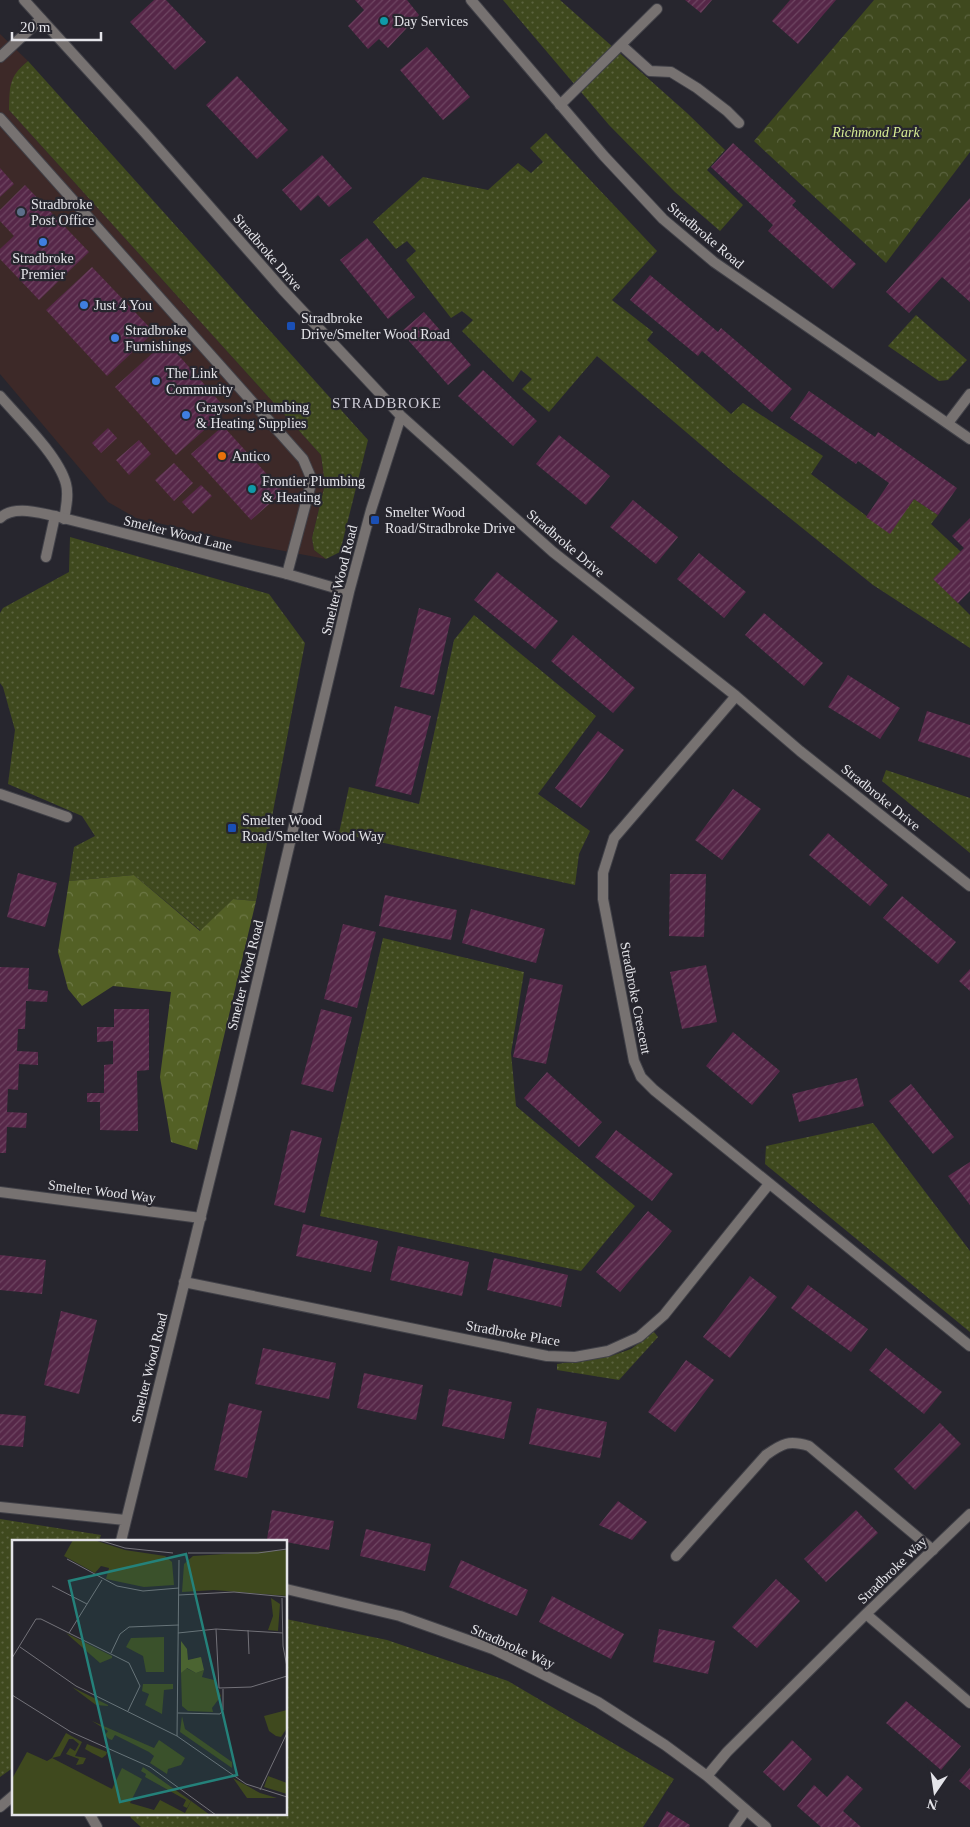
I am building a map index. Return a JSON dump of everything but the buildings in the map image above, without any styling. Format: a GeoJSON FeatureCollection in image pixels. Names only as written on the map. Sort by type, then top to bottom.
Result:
{"type":"FeatureCollection","features":[{"type":"Feature","properties":{"kind":"street","name":"Stradbroke Drive"},"geometry":{"type":"LineString","coordinates":[[24,0],[146,134],[283,290],[401,416],[553,552],[736,696],[800,751],[970,886]]}},
{"type":"Feature","properties":{"kind":"street","name":"Stradbroke Road"},"geometry":{"type":"LineString","coordinates":[[471,0],[604,156],[663,219],[714,262],[970,439]]}},
{"type":"Feature","properties":{"kind":"street"},"geometry":{"type":"LineString","coordinates":[[560,105],[656,9]]}},
{"type":"Feature","properties":{"kind":"street"},"geometry":{"type":"LineString","coordinates":[[0,57],[41,19]]}},
{"type":"Feature","properties":{"kind":"street"},"geometry":{"type":"LineString","coordinates":[[621,45],[650,71],[671,72],[698,88],[739,122]]}},
{"type":"Feature","properties":{"kind":"street"},"geometry":{"type":"LineString","coordinates":[[0,118],[303,460],[312,480],[287,574]]}},
{"type":"Feature","properties":{"kind":"street"},"geometry":{"type":"LineString","coordinates":[[948,423],[970,394]]}},
{"type":"Feature","properties":{"kind":"street"},"geometry":{"type":"LineString","coordinates":[[0,396],[56,463],[66,484],[67,503],[46,557]]}},
{"type":"Feature","properties":{"kind":"street","name":"Smelter Wood Road"},"geometry":{"type":"LineString","coordinates":[[121,1540],[201,1218],[349,592],[371,510],[401,416]]}},
{"type":"Feature","properties":{"kind":"street","name":"Smelter Wood Lane"},"geometry":{"type":"LineString","coordinates":[[1,515],[18,510],[60,518],[287,574],[349,592]]}},
{"type":"Feature","properties":{"kind":"street","name":"Stradbroke Crescent"},"geometry":{"type":"LineString","coordinates":[[736,696],[614,838],[603,873],[602,899],[634,1061],[641,1077],[654,1090],[970,1346]]}},
{"type":"Feature","properties":{"kind":"street"},"geometry":{"type":"LineString","coordinates":[[0,794],[68,817]]}},
{"type":"Feature","properties":{"kind":"street","name":"Stradbroke Place"},"geometry":{"type":"LineString","coordinates":[[184,1282],[547,1356],[575,1357],[608,1351],[639,1337],[652,1326],[664,1315],[769,1184]]}},
{"type":"Feature","properties":{"kind":"street","name":"Smelter Wood Way"},"geometry":{"type":"LineString","coordinates":[[0,1192],[201,1218]]}},
{"type":"Feature","properties":{"kind":"street"},"geometry":{"type":"LineString","coordinates":[[676,1556],[766,1454],[782,1444],[796,1442],[809,1446],[933,1550]]}},
{"type":"Feature","properties":{"kind":"street"},"geometry":{"type":"LineString","coordinates":[[0,1507],[125,1520]]}},
{"type":"Feature","properties":{"kind":"street","name":"Stradbroke Way"},"geometry":{"type":"LineString","coordinates":[[708,1776],[727,1752],[970,1514]]}},
{"type":"Feature","properties":{"kind":"street","name":"Stradbroke Way"},"geometry":{"type":"LineString","coordinates":[[288,1589],[400,1616],[494,1650],[598,1702],[665,1745],[708,1776],[766,1827]]}},
{"type":"Feature","properties":{"kind":"street"},"geometry":{"type":"LineString","coordinates":[[866,1614],[970,1703]]}},
{"type":"Feature","properties":{"kind":"street"},"geometry":{"type":"LineString","coordinates":[[0,1807],[12,1797]]}},
{"type":"Feature","properties":{"kind":"street"},"geometry":{"type":"LineString","coordinates":[[734,1827],[746,1810]]}},
{"type":"Feature","properties":{"kind":"street"},"geometry":{"type":"LineString","coordinates":[[90,1814],[97,1827]]}},
{"type":"Feature","properties":{"kind":"shaded area"},"geometry":{"type":"Polygon","coordinates":[[[0,34],[28,61],[20,68],[9,110],[321,455],[325,484],[312,538],[314,550],[326,559],[253,545],[136,518],[108,502],[0,374],[0,34]]]}},
{"type":"Feature","properties":{"kind":"green space"},"geometry":{"type":"Polygon","coordinates":[[[503,0],[560,0],[687,113],[725,150],[707,170],[743,205],[720,231],[675,192],[609,125],[503,0]]]}},
{"type":"Feature","properties":{"kind":"green space","name":"Richmond Park"},"geometry":{"type":"Polygon","coordinates":[[[874,0],[970,0],[970,152],[886,263],[754,141],[874,0]]]}},
{"type":"Feature","properties":{"kind":"green space"},"geometry":{"type":"Polygon","coordinates":[[[28,61],[368,440],[340,552],[326,559],[314,550],[312,538],[325,484],[321,455],[9,110],[10,89],[13,77],[28,61]]]}},
{"type":"Feature","properties":{"kind":"green space"},"geometry":{"type":"Polygon","coordinates":[[[546,133],[657,251],[612,300],[653,332],[647,340],[731,414],[743,403],[823,456],[811,474],[889,533],[914,499],[938,515],[931,524],[961,552],[934,579],[970,615],[970,648],[873,585],[734,473],[597,356],[549,412],[522,389],[532,379],[521,370],[513,382],[462,331],[473,320],[462,311],[451,318],[406,260],[416,251],[407,241],[396,249],[373,222],[423,177],[488,190],[518,163],[531,173],[543,162],[530,148],[546,133]]]}},
{"type":"Feature","properties":{"kind":"green space"},"geometry":{"type":"Polygon","coordinates":[[[916,315],[967,360],[948,380],[939,381],[888,346],[916,315]]]}},
{"type":"Feature","properties":{"kind":"green space"},"geometry":{"type":"Polygon","coordinates":[[[70,537],[269,594],[305,643],[256,901],[233,899],[201,931],[134,875],[69,881],[74,847],[95,836],[82,816],[8,784],[15,730],[3,687],[0,683],[0,613],[3,608],[69,572],[70,537]]]}},
{"type":"Feature","properties":{"kind":"green space"},"geometry":{"type":"Polygon","coordinates":[[[474,615],[596,716],[538,794],[590,831],[579,854],[575,885],[339,833],[349,787],[419,804],[454,640],[474,615]]]}},
{"type":"Feature","properties":{"kind":"green space"},"geometry":{"type":"Polygon","coordinates":[[[886,770],[970,798],[970,853],[882,781],[886,770]]]}},
{"type":"Feature","properties":{"kind":"green space"},"geometry":{"type":"Polygon","coordinates":[[[134,875],[200,931],[233,899],[256,901],[197,1150],[171,1142],[160,1077],[171,992],[113,986],[82,1006],[68,989],[58,952],[69,881],[134,875]]]}},
{"type":"Feature","properties":{"kind":"green space"},"geometry":{"type":"Polygon","coordinates":[[[383,938],[524,972],[511,1053],[516,1106],[635,1206],[581,1271],[320,1216],[383,938]]]}},
{"type":"Feature","properties":{"kind":"green space"},"geometry":{"type":"Polygon","coordinates":[[[873,1123],[970,1251],[970,1332],[765,1164],[766,1146],[873,1123]]]}},
{"type":"Feature","properties":{"kind":"green space"},"geometry":{"type":"Polygon","coordinates":[[[654,1332],[658,1337],[619,1380],[557,1370],[557,1364],[611,1356],[631,1349],[654,1332]]]}},
{"type":"Feature","properties":{"kind":"green space"},"geometry":{"type":"Polygon","coordinates":[[[0,1519],[101,1535],[99,1540],[12,1540],[12,1768],[0,1777],[0,1519]]]}},
{"type":"Feature","properties":{"kind":"green space"},"geometry":{"type":"Polygon","coordinates":[[[288,1619],[387,1640],[508,1681],[674,1779],[643,1827],[141,1827],[129,1814],[288,1814],[288,1619]]]}},
{"type":"Feature","properties":{"kind":"place","name":"Day Services"},"geometry":{"type":"Point","coordinates":[384,21]}},
{"type":"Feature","properties":{"kind":"place","name":"Stradbroke Post Office"},"geometry":{"type":"Point","coordinates":[21,212]}},
{"type":"Feature","properties":{"kind":"place","name":"Stradbroke Premier"},"geometry":{"type":"Point","coordinates":[43,242]}},
{"type":"Feature","properties":{"kind":"place","name":"Just 4 You"},"geometry":{"type":"Point","coordinates":[84,305]}},
{"type":"Feature","properties":{"kind":"place","name":"Stradbroke Drive/Smelter Wood Road"},"geometry":{"type":"Point","coordinates":[291,326]}},
{"type":"Feature","properties":{"kind":"place","name":"Stradbroke Furnishings"},"geometry":{"type":"Point","coordinates":[115,338]}},
{"type":"Feature","properties":{"kind":"place","name":"The Link Community"},"geometry":{"type":"Point","coordinates":[156,381]}},
{"type":"Feature","properties":{"kind":"place","name":"Grayson's Plumbing & Heating Supplies"},"geometry":{"type":"Point","coordinates":[186,415]}},
{"type":"Feature","properties":{"kind":"place","name":"Antico"},"geometry":{"type":"Point","coordinates":[222,456]}},
{"type":"Feature","properties":{"kind":"place","name":"Frontier Plumbing & Heating"},"geometry":{"type":"Point","coordinates":[252,489]}},
{"type":"Feature","properties":{"kind":"place","name":"Smelter Wood Road/Stradbroke Drive"},"geometry":{"type":"Point","coordinates":[375,520]}},
{"type":"Feature","properties":{"kind":"place","name":"Smelter Wood Road/Smelter Wood Way"},"geometry":{"type":"Point","coordinates":[232,828]}},
{"type":"Feature","properties":{"kind":"district","name":"STRADBROKE"},"geometry":{"type":"Point","coordinates":[387,403]}}]}
